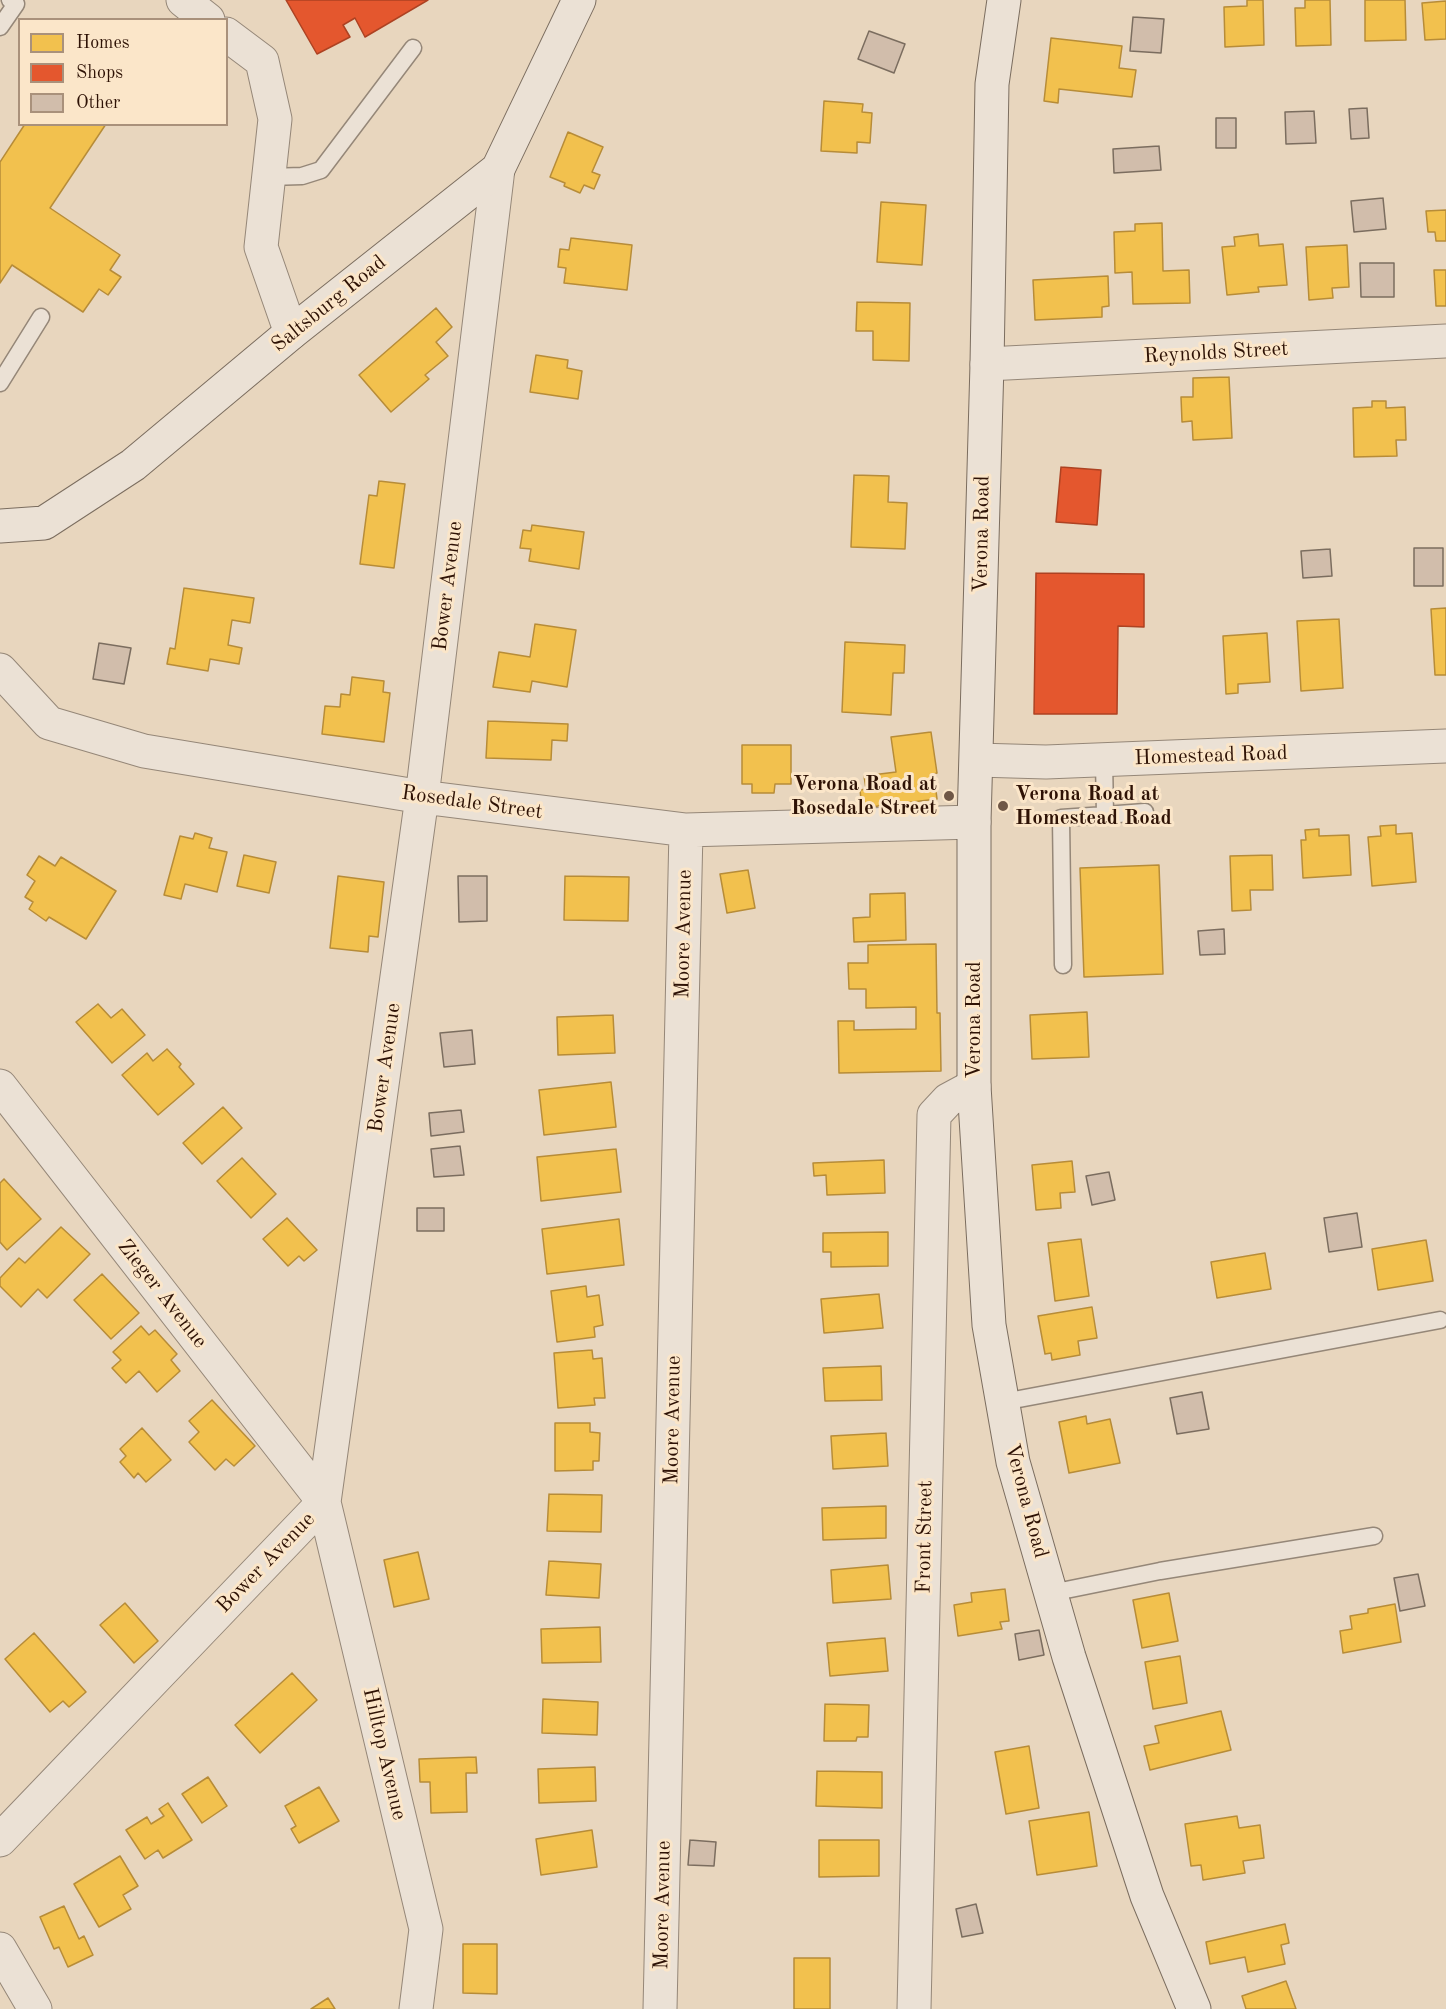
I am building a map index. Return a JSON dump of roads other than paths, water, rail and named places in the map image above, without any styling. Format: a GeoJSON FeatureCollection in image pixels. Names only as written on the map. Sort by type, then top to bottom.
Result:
{"type":"FeatureCollection","features":[{"type":"Feature","properties":{"kind":"street"},"geometry":{"type":"LineString","coordinates":[[183,0],[206,18]]}},
{"type":"Feature","properties":{"kind":"street","name":"Saltsburg Road"},"geometry":{"type":"LineString","coordinates":[[0,526],[44,523],[133,465],[291,333],[498,169],[579,0]]}},
{"type":"Feature","properties":{"kind":"street","name":"Verona Road"},"geometry":{"type":"LineString","coordinates":[[1004,0],[992,84],[987,364],[974,822],[974,1086],[989,1325],[1013,1462],[1073,1668],[1147,1896],[1194,2009]]}},
{"type":"Feature","properties":{"kind":"street"},"geometry":{"type":"LineString","coordinates":[[228,36],[262,61],[275,119],[261,247],[291,333]]}},
{"type":"Feature","properties":{"kind":"street","name":"Bower Avenue"},"geometry":{"type":"LineString","coordinates":[[0,1840],[324,1502],[422,797],[498,169]]}},
{"type":"Feature","properties":{"kind":"street","name":"Reynolds Street"},"geometry":{"type":"LineString","coordinates":[[987,364],[1446,341]]}},
{"type":"Feature","properties":{"kind":"street","name":"Rosedale Street"},"geometry":{"type":"LineString","coordinates":[[0,670],[49,723],[144,751],[422,797],[686,830],[974,822]]}},
{"type":"Feature","properties":{"kind":"street","name":"Homestead Road"},"geometry":{"type":"LineString","coordinates":[[977,760],[1046,762],[1446,746]]}},
{"type":"Feature","properties":{"kind":"street","name":"Moore Avenue"},"geometry":{"type":"LineString","coordinates":[[660,2009],[686,830]]}},
{"type":"Feature","properties":{"kind":"street","name":"Zieger Avenue"},"geometry":{"type":"LineString","coordinates":[[0,1086],[324,1502]]}},
{"type":"Feature","properties":{"kind":"street","name":"Front Street"},"geometry":{"type":"LineString","coordinates":[[914,2009],[934,1115],[948,1100],[974,1086]]}},
{"type":"Feature","properties":{"kind":"street","name":"Hilltop Avenue"},"geometry":{"type":"LineString","coordinates":[[324,1502],[426,1929],[416,2009]]}},
{"type":"Feature","properties":{"kind":"street"},"geometry":{"type":"LineString","coordinates":[[0,1949],[35,2009]]}},
{"type":"Feature","properties":{"kind":"lane"},"geometry":{"type":"LineString","coordinates":[[0,27],[16,4],[10,0]]}},
{"type":"Feature","properties":{"kind":"lane"},"geometry":{"type":"LineString","coordinates":[[269,177],[302,176],[321,170],[413,48]]}},
{"type":"Feature","properties":{"kind":"lane"},"geometry":{"type":"LineString","coordinates":[[0,383],[41,317]]}},
{"type":"Feature","properties":{"kind":"lane"},"geometry":{"type":"LineString","coordinates":[[1104,760],[1105,815]]}},
{"type":"Feature","properties":{"kind":"lane"},"geometry":{"type":"LineString","coordinates":[[1062,965],[1061,818],[1145,812]]}},
{"type":"Feature","properties":{"kind":"lane"},"geometry":{"type":"LineString","coordinates":[[1003,1402],[1440,1320]]}},
{"type":"Feature","properties":{"kind":"lane"},"geometry":{"type":"LineString","coordinates":[[1051,1593],[1160,1571],[1374,1536]]}},
{"type":"Feature","properties":{"kind":"place","name":"Verona Road at Rosedale Street"},"geometry":{"type":"Point","coordinates":[949,796]}},
{"type":"Feature","properties":{"kind":"place","name":"Verona Road at Homestead Road"},"geometry":{"type":"Point","coordinates":[1003,806]}}]}
